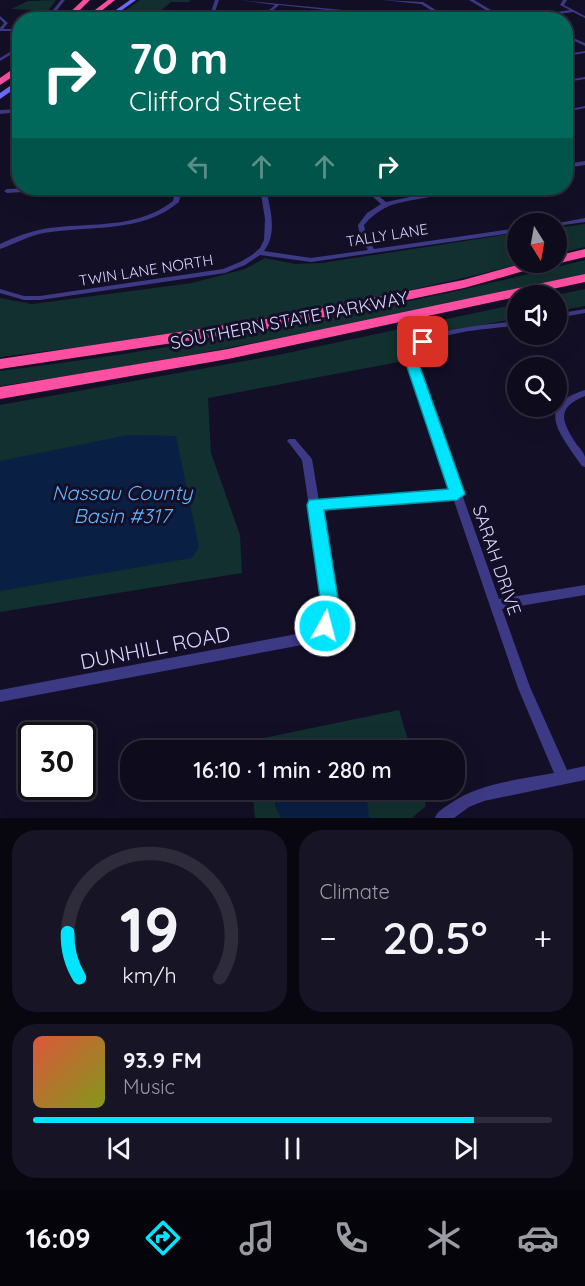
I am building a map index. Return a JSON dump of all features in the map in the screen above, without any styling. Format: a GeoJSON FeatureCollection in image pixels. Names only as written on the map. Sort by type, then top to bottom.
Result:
{"type":"FeatureCollection","features":[{"type":"Feature","properties":{"kind":"highway"},"geometry":{"type":"LineString","coordinates":[[72,12],[82,0]]}},
{"type":"Feature","properties":{"kind":"highway"},"geometry":{"type":"LineString","coordinates":[[74,12],[87,0]]}},
{"type":"Feature","properties":{"kind":"highway"},"geometry":{"type":"LineString","coordinates":[[85,12],[97,0]]}},
{"type":"Feature","properties":{"kind":"highway"},"geometry":{"type":"LineString","coordinates":[[96,12],[112,0]]}},
{"type":"Feature","properties":{"kind":"highway"},"geometry":{"type":"LineString","coordinates":[[567,257],[585,253]]}},
{"type":"Feature","properties":{"kind":"highway","name":"SOUTHERN STATE PARKWAY"},"geometry":{"type":"LineString","coordinates":[[0,364],[273,323],[464,284],[507,272]]}},
{"type":"Feature","properties":{"kind":"highway","name":"SOUTHERN STATE PARKWAY"},"geometry":{"type":"LineString","coordinates":[[0,393],[228,354],[585,278]]}},
{"type":"Feature","properties":{"kind":"main road"},"geometry":{"type":"LineString","coordinates":[[116,12],[133,0]]}},
{"type":"Feature","properties":{"kind":"main road"},"geometry":{"type":"LineString","coordinates":[[0,97],[12,87]]}},
{"type":"Feature","properties":{"kind":"street"},"geometry":{"type":"LineString","coordinates":[[53,12],[63,0]]}},
{"type":"Feature","properties":{"kind":"street"},"geometry":{"type":"LineString","coordinates":[[241,0],[354,12]]}},
{"type":"Feature","properties":{"kind":"street"},"geometry":{"type":"LineString","coordinates":[[384,0],[422,3],[436,12]]}},
{"type":"Feature","properties":{"kind":"street"},"geometry":{"type":"LineString","coordinates":[[471,0],[485,9],[495,12]]}},
{"type":"Feature","properties":{"kind":"street"},"geometry":{"type":"LineString","coordinates":[[565,0],[562,5],[585,17]]}},
{"type":"Feature","properties":{"kind":"street"},"geometry":{"type":"LineString","coordinates":[[269,12],[278,4]]}},
{"type":"Feature","properties":{"kind":"street"},"geometry":{"type":"LineString","coordinates":[[566,12],[574,11]]}},
{"type":"Feature","properties":{"kind":"street"},"geometry":{"type":"LineString","coordinates":[[0,17],[6,23],[0,30]]}},
{"type":"Feature","properties":{"kind":"street"},"geometry":{"type":"LineString","coordinates":[[7,191],[12,191]]}},
{"type":"Feature","properties":{"kind":"street"},"geometry":{"type":"LineString","coordinates":[[0,247],[36,232],[121,224],[147,219],[176,202],[178,195]]}},
{"type":"Feature","properties":{"kind":"street"},"geometry":{"type":"LineString","coordinates":[[260,253],[267,245],[271,234],[264,195]]}},
{"type":"Feature","properties":{"kind":"street"},"geometry":{"type":"LineString","coordinates":[[373,195],[382,203]]}},
{"type":"Feature","properties":{"kind":"street"},"geometry":{"type":"LineString","coordinates":[[372,251],[363,236],[361,225],[368,214],[382,203],[428,195]]}},
{"type":"Feature","properties":{"kind":"street"},"geometry":{"type":"LineString","coordinates":[[567,222],[585,220]]}},
{"type":"Feature","properties":{"kind":"street","name":"TALLY LANE"},"geometry":{"type":"LineString","coordinates":[[260,253],[311,260],[507,232]]}},
{"type":"Feature","properties":{"kind":"street","name":"TWIN LANE NORTH"},"geometry":{"type":"LineString","coordinates":[[0,291],[24,298],[40,298],[194,278],[225,271],[260,253]]}},
{"type":"Feature","properties":{"kind":"street"},"geometry":{"type":"LineString","coordinates":[[567,314],[585,311]]}},
{"type":"Feature","properties":{"kind":"street","name":"SARAH DRIVE"},"geometry":{"type":"LineString","coordinates":[[507,325],[432,338],[423,342],[414,353],[413,367],[524,688],[563,778]]}},
{"type":"Feature","properties":{"kind":"street"},"geometry":{"type":"LineString","coordinates":[[585,393],[573,396],[562,404],[558,415],[560,426],[585,463]]}},
{"type":"Feature","properties":{"kind":"street"},"geometry":{"type":"LineString","coordinates":[[292,441],[307,459],[315,505],[457,494]]}},
{"type":"Feature","properties":{"kind":"street","name":"DUNHILL ROAD"},"geometry":{"type":"LineString","coordinates":[[0,696],[302,639],[317,634],[325,626],[330,605],[315,505]]}},
{"type":"Feature","properties":{"kind":"street"},"geometry":{"type":"LineString","coordinates":[[495,605],[585,590]]}},
{"type":"Feature","properties":{"kind":"street"},"geometry":{"type":"LineString","coordinates":[[442,818],[464,802],[484,794],[585,773]]}},
{"type":"Feature","properties":{"kind":"green space"},"geometry":{"type":"Polygon","coordinates":[[[56,0],[48,11],[11,9],[28,1],[56,0]]]}},
{"type":"Feature","properties":{"kind":"green space"},"geometry":{"type":"Polygon","coordinates":[[[140,0],[191,0],[171,2],[159,12],[123,12],[140,0]]]}},
{"type":"Feature","properties":{"kind":"green space"},"geometry":{"type":"Polygon","coordinates":[[[585,224],[585,247],[567,252],[567,227],[585,224]]]}},
{"type":"Feature","properties":{"kind":"green space"},"geometry":{"type":"Polygon","coordinates":[[[507,235],[507,268],[461,279],[264,319],[132,340],[0,357],[0,298],[32,304],[192,283],[245,269],[265,258],[295,264],[322,263],[507,235]]]}},
{"type":"Feature","properties":{"kind":"green space"},"geometry":{"type":"Polygon","coordinates":[[[585,260],[585,274],[534,285],[507,285],[507,291],[366,321],[147,363],[0,386],[0,371],[221,338],[367,310],[533,273],[567,273],[567,264],[585,260]]]}},
{"type":"Feature","properties":{"kind":"green space"},"geometry":{"type":"Polygon","coordinates":[[[585,289],[585,306],[567,309],[567,293],[585,289]]]}},
{"type":"Feature","properties":{"kind":"green space"},"geometry":{"type":"Polygon","coordinates":[[[507,306],[507,320],[426,336],[411,343],[399,362],[208,398],[211,453],[240,535],[242,573],[0,612],[0,405],[278,355],[507,306]]]}},
{"type":"Feature","properties":{"kind":"green space"},"geometry":{"type":"Polygon","coordinates":[[[399,710],[408,740],[254,740],[399,710]]]}},
{"type":"Feature","properties":{"kind":"green space"},"geometry":{"type":"Polygon","coordinates":[[[253,800],[425,800],[426,806],[412,818],[255,818],[253,800]]]}},
{"type":"Feature","properties":{"kind":"water","name":"Nassau County Basin #317"},"geometry":{"type":"Polygon","coordinates":[[[128,435],[176,436],[199,547],[192,558],[0,591],[0,461],[128,435]]]}},
{"type":"Feature","properties":{"kind":"water"},"geometry":{"type":"Polygon","coordinates":[[[275,800],[367,800],[369,818],[281,818],[275,806],[275,800]]]}},
{"type":"Feature","properties":{"kind":"route"},"geometry":{"type":"LineString","coordinates":[[325,626],[330,605],[315,505],[457,494],[413,367],[412,358],[416,349],[423,342]]}}]}
